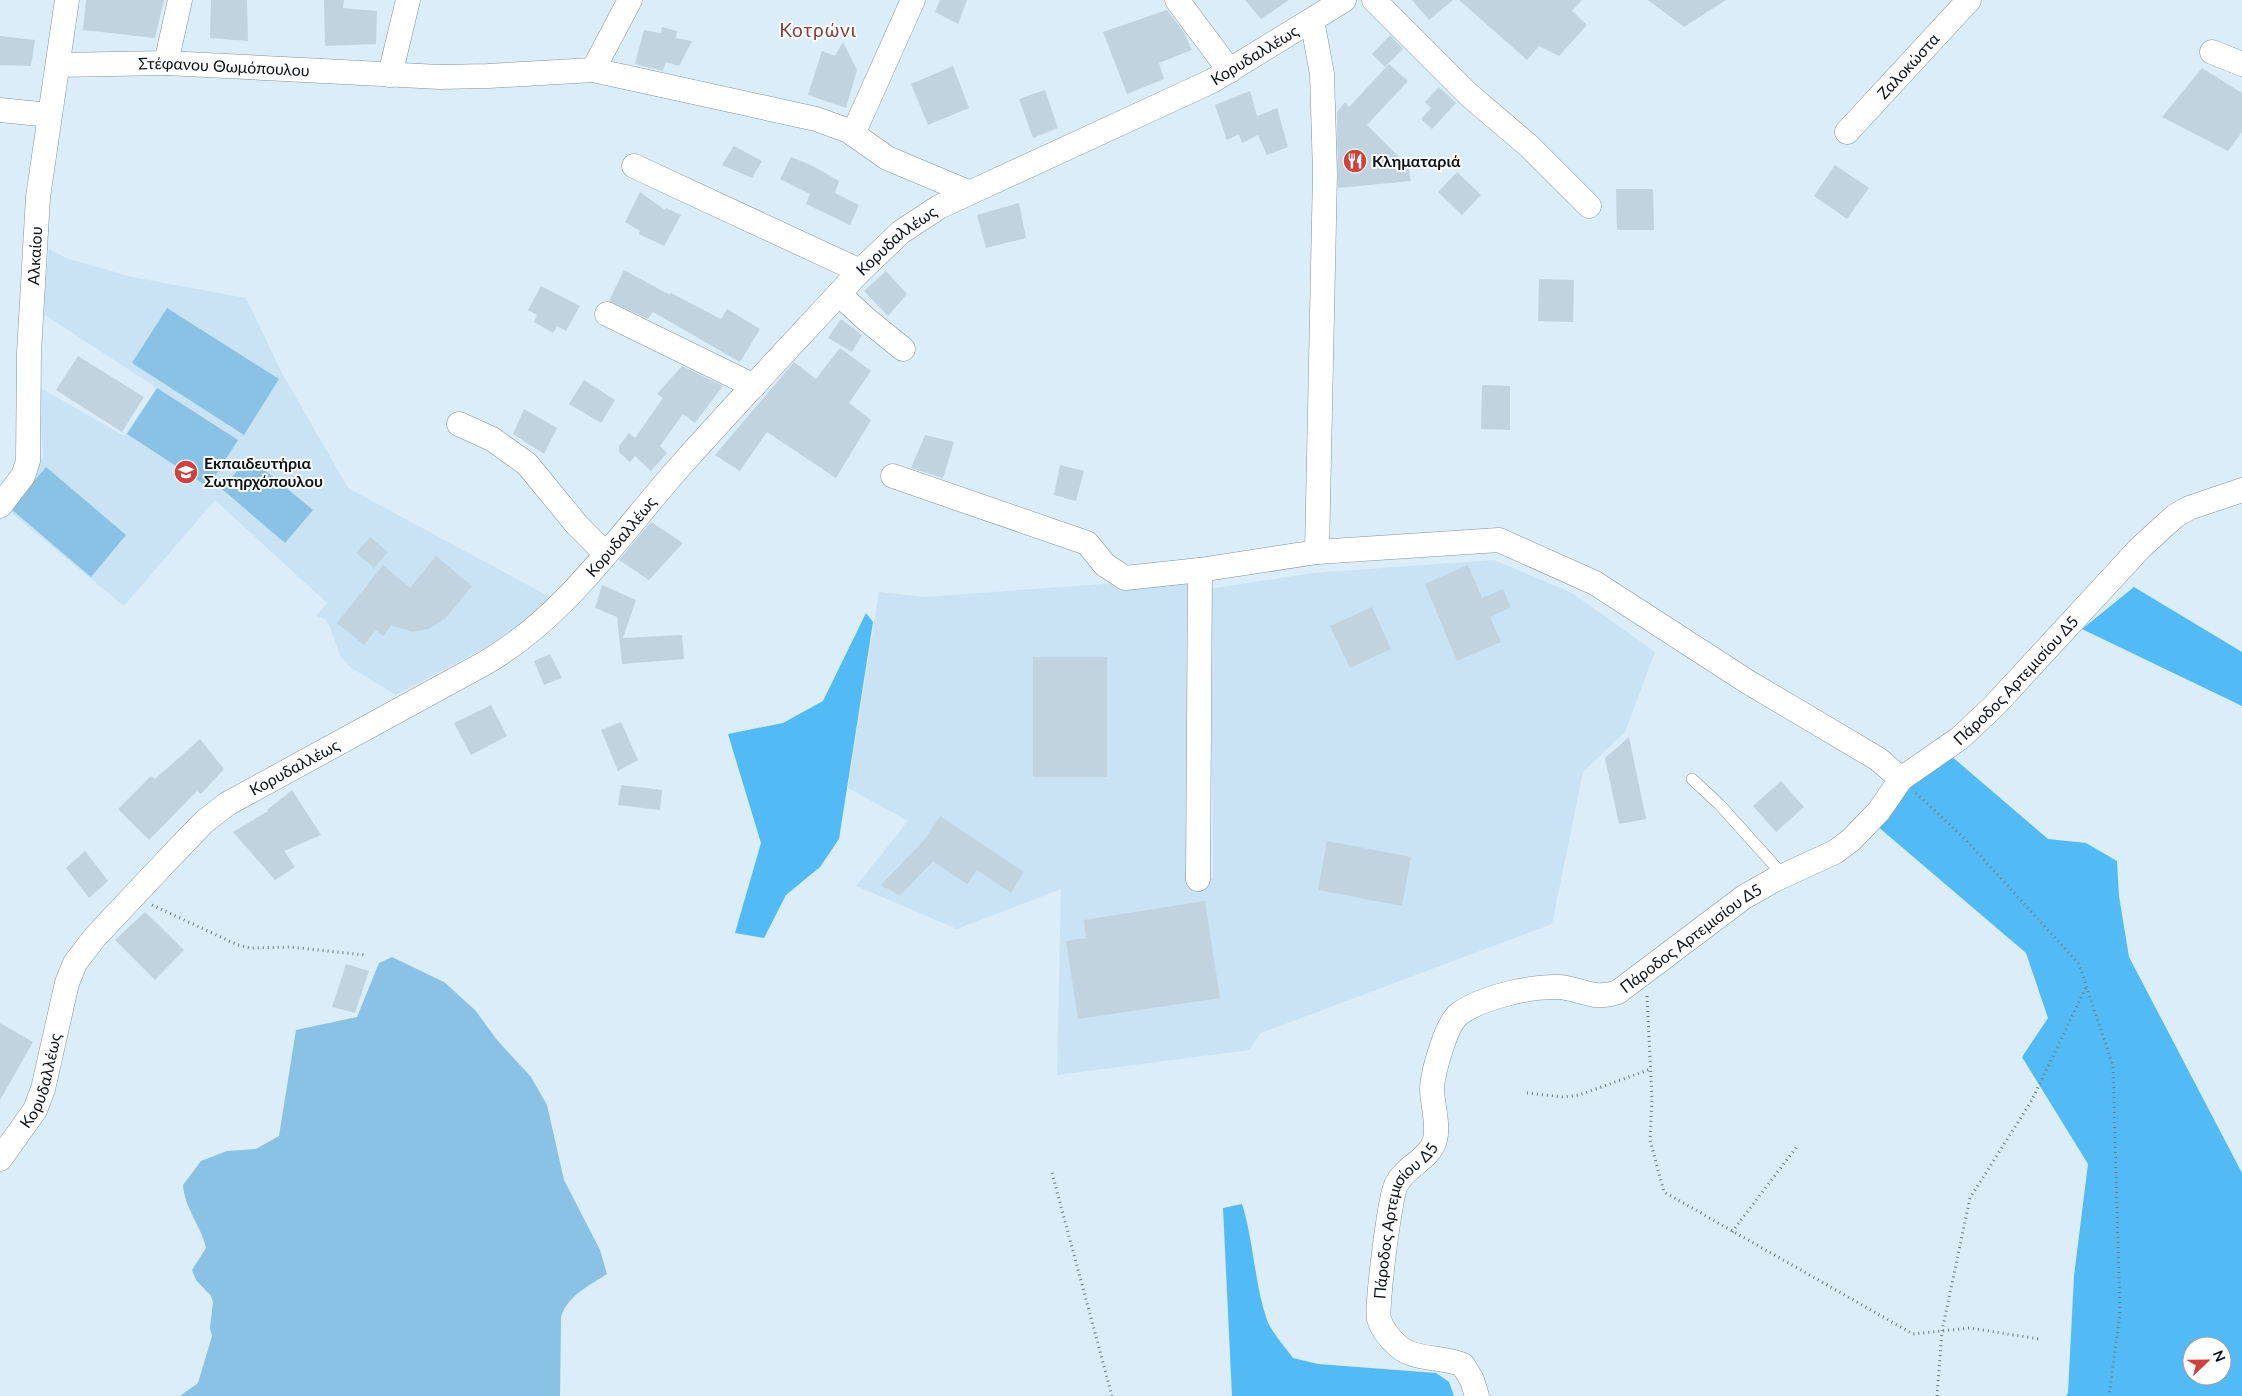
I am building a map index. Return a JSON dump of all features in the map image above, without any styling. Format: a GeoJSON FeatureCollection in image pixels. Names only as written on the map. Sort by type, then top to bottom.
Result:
{"type":"FeatureCollection","features":[{"type":"Feature","properties":{"kind":"street","name":"Αλκαίου"},"geometry":{"type":"LineString","coordinates":[[0,506],[22,476],[29,456],[29,353],[36,222],[49,115],[67,0]]}},
{"type":"Feature","properties":{"kind":"street"},"geometry":{"type":"LineString","coordinates":[[166,64],[180,0]]}},
{"type":"Feature","properties":{"kind":"street"},"geometry":{"type":"LineString","coordinates":[[390,75],[408,0]]}},
{"type":"Feature","properties":{"kind":"street"},"geometry":{"type":"LineString","coordinates":[[593,70],[630,0]]}},
{"type":"Feature","properties":{"kind":"street"},"geometry":{"type":"LineString","coordinates":[[853,134],[913,0]]}},
{"type":"Feature","properties":{"kind":"street"},"geometry":{"type":"LineString","coordinates":[[1177,0],[1230,71]]}},
{"type":"Feature","properties":{"kind":"street","name":"Κορυδαλλέως"},"geometry":{"type":"LineString","coordinates":[[0,1160],[35,1110],[43,1089],[67,984],[75,963],[133,897],[204,822],[227,804],[485,663],[519,642],[558,606],[683,462],[860,271],[916,220],[968,192],[1162,105],[1230,71],[1344,0]]}},
{"type":"Feature","properties":{"kind":"street"},"geometry":{"type":"LineString","coordinates":[[1374,0],[1469,95],[1529,146],[1589,206]]}},
{"type":"Feature","properties":{"kind":"street","name":"Ζαλοκώστα"},"geometry":{"type":"LineString","coordinates":[[1847,132],[1969,0]]}},
{"type":"Feature","properties":{"kind":"street"},"geometry":{"type":"LineString","coordinates":[[1312,20],[1322,74],[1325,173],[1317,552]]}},
{"type":"Feature","properties":{"kind":"street"},"geometry":{"type":"LineString","coordinates":[[2212,52],[2242,64]]}},
{"type":"Feature","properties":{"kind":"street","name":"Στέφανου Θωμόπουλου"},"geometry":{"type":"LineString","coordinates":[[58,65],[166,64],[390,75],[488,76],[593,70],[816,119],[853,134],[887,158],[968,192]]}},
{"type":"Feature","properties":{"kind":"street"},"geometry":{"type":"LineString","coordinates":[[0,110],[49,115]]}},
{"type":"Feature","properties":{"kind":"street"},"geometry":{"type":"LineString","coordinates":[[634,166],[860,271]]}},
{"type":"Feature","properties":{"kind":"street"},"geometry":{"type":"LineString","coordinates":[[839,294],[903,349]]}},
{"type":"Feature","properties":{"kind":"street"},"geometry":{"type":"LineString","coordinates":[[607,314],[754,386]]}},
{"type":"Feature","properties":{"kind":"street"},"geometry":{"type":"LineString","coordinates":[[460,424],[485,435],[527,464],[577,525],[605,553]]}},
{"type":"Feature","properties":{"kind":"street"},"geometry":{"type":"LineString","coordinates":[[893,476],[1087,543],[1105,564],[1125,578],[1200,570],[1317,552],[1499,540],[1594,583],[1755,686],[1878,759],[1901,779]]}},
{"type":"Feature","properties":{"kind":"street","name":"Πάροδος Αρτεμισίου Δ5"},"geometry":{"type":"LineString","coordinates":[[1477,1396],[1472,1380],[1463,1365],[1417,1355],[1399,1348],[1383,1328],[1378,1309],[1392,1192],[1397,1182],[1411,1166],[1430,1152],[1435,1139],[1432,1086],[1447,1027],[1464,1010],[1533,988],[1561,988],[1604,997],[1618,992],[1744,897],[1783,875],[1828,855],[1847,843],[1871,821],[1901,779],[1960,738],[1995,705],[2085,610],[2138,549],[2161,528],[2189,508],[2242,490]]}},
{"type":"Feature","properties":{"kind":"street"},"geometry":{"type":"LineString","coordinates":[[1198,879],[1200,570]]}},
{"type":"Feature","properties":{"kind":"lane"},"geometry":{"type":"LineString","coordinates":[[1692,779],[1725,811],[1783,875]]}},
{"type":"Feature","properties":{"kind":"path"},"geometry":{"type":"LineString","coordinates":[[1901,779],[1965,839],[2079,964],[2113,1066],[2120,1315],[2109,1396]]}},
{"type":"Feature","properties":{"kind":"path"},"geometry":{"type":"LineString","coordinates":[[133,897],[238,945],[250,948],[290,947],[364,955]]}},
{"type":"Feature","properties":{"kind":"path"},"geometry":{"type":"LineString","coordinates":[[1644,973],[1651,1069],[1650,1140],[1664,1192],[1913,1334],[1970,1328],[2039,1339]]}},
{"type":"Feature","properties":{"kind":"path"},"geometry":{"type":"LineString","coordinates":[[1937,1396],[1942,1331],[1970,1198],[2032,1100],[2086,987]]}},
{"type":"Feature","properties":{"kind":"path"},"geometry":{"type":"LineString","coordinates":[[1528,1093],[1563,1097],[1578,1095],[1651,1069]]}},
{"type":"Feature","properties":{"kind":"path"},"geometry":{"type":"LineString","coordinates":[[1732,1232],[1798,1145]]}},
{"type":"Feature","properties":{"kind":"path"},"geometry":{"type":"LineString","coordinates":[[1052,1173],[1112,1396]]}},
{"type":"Feature","properties":{"kind":"shaded area","name":"Εκπαιδευτήρια Σωτηρχόπουλου"},"geometry":{"type":"Polygon","coordinates":[[[49,249],[66,258],[132,277],[246,298],[282,373],[348,488],[550,597],[492,644],[396,695],[350,667],[340,656],[330,627],[325,619],[316,616],[327,603],[215,500],[124,606],[7,509],[43,457],[39,387],[124,436],[157,388],[42,313],[49,249]]]}},
{"type":"Feature","properties":{"kind":"shaded area"},"geometry":{"type":"Polygon","coordinates":[[[167,308],[279,379],[244,435],[132,363],[167,308]]]}},
{"type":"Feature","properties":{"kind":"shaded area"},"geometry":{"type":"Polygon","coordinates":[[[157,388],[238,440],[208,487],[127,434],[157,388]]]}},
{"type":"Feature","properties":{"kind":"shaded area"},"geometry":{"type":"Polygon","coordinates":[[[249,457],[313,510],[285,543],[222,489],[249,457]]]}},
{"type":"Feature","properties":{"kind":"shaded area"},"geometry":{"type":"Polygon","coordinates":[[[46,467],[126,535],[91,577],[11,509],[46,467]]]}},
{"type":"Feature","properties":{"kind":"shaded area"},"geometry":{"type":"Polygon","coordinates":[[[1494,560],[1572,593],[1655,652],[1625,732],[1583,772],[1552,924],[1261,1033],[1249,1050],[1057,1075],[1061,889],[957,929],[856,886],[908,821],[848,788],[879,592],[925,597],[1103,584],[1191,581],[1189,880],[1213,878],[1210,589],[1313,573],[1494,560]]]}},
{"type":"Feature","properties":{"kind":"shaded area"},"geometry":{"type":"Polygon","coordinates":[[[2134,587],[2242,652],[2242,706],[2082,629],[2134,587]]]}},
{"type":"Feature","properties":{"kind":"shaded area"},"geometry":{"type":"Polygon","coordinates":[[[866,613],[873,622],[839,839],[820,867],[786,895],[764,938],[735,933],[761,843],[728,734],[783,723],[823,701],[866,613]]]}},
{"type":"Feature","properties":{"kind":"shaded area"},"geometry":{"type":"Polygon","coordinates":[[[1950,755],[2048,839],[2086,843],[2117,861],[2119,896],[2129,957],[2242,1173],[2242,1396],[2066,1396],[2068,1393],[2074,1276],[2088,1164],[2022,1057],[2048,1018],[2026,953],[1876,825],[1915,779],[1950,755]]]}},
{"type":"Feature","properties":{"kind":"shaded area"},"geometry":{"type":"Polygon","coordinates":[[[392,957],[444,982],[475,1010],[497,1040],[531,1077],[547,1105],[564,1180],[600,1250],[607,1274],[574,1297],[568,1303],[561,1317],[560,1396],[180,1396],[198,1383],[212,1336],[210,1328],[213,1302],[211,1296],[196,1280],[192,1270],[206,1248],[184,1194],[183,1185],[201,1161],[227,1151],[256,1149],[279,1136],[296,1030],[357,1017],[379,963],[392,957]]]}},
{"type":"Feature","properties":{"kind":"shaded area"},"geometry":{"type":"Polygon","coordinates":[[[1242,1204],[1259,1291],[1267,1320],[1275,1335],[1293,1358],[1318,1364],[1436,1373],[1449,1382],[1454,1396],[1232,1396],[1223,1208],[1242,1204]]]}},
{"type":"Feature","properties":{"kind":"building"},"geometry":{"type":"Polygon","coordinates":[[[86,0],[164,0],[155,38],[83,30],[86,0]]]}},
{"type":"Feature","properties":{"kind":"building"},"geometry":{"type":"Polygon","coordinates":[[[211,0],[247,0],[248,41],[210,38],[211,0]]]}},
{"type":"Feature","properties":{"kind":"building"},"geometry":{"type":"Polygon","coordinates":[[[324,0],[344,0],[343,8],[377,11],[376,44],[325,46],[324,0]]]}},
{"type":"Feature","properties":{"kind":"building"},"geometry":{"type":"Polygon","coordinates":[[[940,0],[967,0],[958,24],[935,12],[940,0]]]}},
{"type":"Feature","properties":{"kind":"building"},"geometry":{"type":"Polygon","coordinates":[[[1245,0],[1289,0],[1261,19],[1245,0]]]}},
{"type":"Feature","properties":{"kind":"building"},"geometry":{"type":"Polygon","coordinates":[[[1412,0],[1453,0],[1429,20],[1412,0]]]}},
{"type":"Feature","properties":{"kind":"building"},"geometry":{"type":"Polygon","coordinates":[[[1459,0],[1582,0],[1572,11],[1587,25],[1559,56],[1539,46],[1527,60],[1459,0]]]}},
{"type":"Feature","properties":{"kind":"building"},"geometry":{"type":"Polygon","coordinates":[[[1648,0],[1726,0],[1684,27],[1648,0]]]}},
{"type":"Feature","properties":{"kind":"building"},"geometry":{"type":"Polygon","coordinates":[[[1167,10],[1183,31],[1192,50],[1159,63],[1164,79],[1127,94],[1103,32],[1167,10]]]}},
{"type":"Feature","properties":{"kind":"building"},"geometry":{"type":"Polygon","coordinates":[[[662,27],[677,31],[676,38],[692,41],[679,66],[666,62],[663,71],[635,64],[644,30],[661,33],[662,27]]]}},
{"type":"Feature","properties":{"kind":"building"},"geometry":{"type":"Polygon","coordinates":[[[1390,35],[1403,49],[1385,67],[1372,54],[1390,35]]]}},
{"type":"Feature","properties":{"kind":"building"},"geometry":{"type":"Polygon","coordinates":[[[0,36],[35,40],[31,66],[0,65],[0,36]]]}},
{"type":"Feature","properties":{"kind":"building"},"geometry":{"type":"Polygon","coordinates":[[[843,42],[857,70],[846,108],[808,95],[822,51],[835,56],[843,42]]]}},
{"type":"Feature","properties":{"kind":"building"},"geometry":{"type":"Polygon","coordinates":[[[1389,64],[1408,81],[1367,125],[1408,166],[1411,181],[1338,188],[1337,112],[1345,102],[1349,107],[1389,64]]]}},
{"type":"Feature","properties":{"kind":"building"},"geometry":{"type":"Polygon","coordinates":[[[953,66],[969,108],[928,125],[911,84],[953,66]]]}},
{"type":"Feature","properties":{"kind":"building"},"geometry":{"type":"Polygon","coordinates":[[[2202,68],[2242,93],[2242,132],[2228,151],[2162,117],[2202,68]]]}},
{"type":"Feature","properties":{"kind":"building"},"geometry":{"type":"Polygon","coordinates":[[[1439,87],[1456,103],[1432,129],[1421,119],[1431,108],[1425,102],[1439,87]]]}},
{"type":"Feature","properties":{"kind":"building"},"geometry":{"type":"Polygon","coordinates":[[[1045,90],[1058,128],[1033,138],[1019,99],[1045,90]]]}},
{"type":"Feature","properties":{"kind":"building"},"geometry":{"type":"Polygon","coordinates":[[[1250,91],[1257,116],[1277,108],[1288,147],[1267,155],[1258,135],[1242,143],[1239,134],[1227,140],[1215,105],[1250,91]]]}},
{"type":"Feature","properties":{"kind":"building"},"geometry":{"type":"Polygon","coordinates":[[[734,146],[762,161],[752,178],[722,165],[734,146]]]}},
{"type":"Feature","properties":{"kind":"building"},"geometry":{"type":"Polygon","coordinates":[[[791,157],[813,166],[839,181],[835,193],[859,205],[850,225],[806,204],[810,194],[780,179],[791,157]]]}},
{"type":"Feature","properties":{"kind":"building"},"geometry":{"type":"Polygon","coordinates":[[[1835,165],[1869,188],[1847,219],[1814,196],[1835,165]]]}},
{"type":"Feature","properties":{"kind":"building"},"geometry":{"type":"Polygon","coordinates":[[[1457,172],[1481,195],[1462,215],[1438,192],[1457,172]]]}},
{"type":"Feature","properties":{"kind":"building"},"geometry":{"type":"Polygon","coordinates":[[[1616,189],[1653,189],[1654,230],[1617,230],[1616,189]]]}},
{"type":"Feature","properties":{"kind":"building"},"geometry":{"type":"Polygon","coordinates":[[[640,192],[665,210],[666,208],[681,215],[664,246],[639,234],[640,231],[625,222],[640,192]]]}},
{"type":"Feature","properties":{"kind":"building"},"geometry":{"type":"Polygon","coordinates":[[[1019,203],[1026,238],[986,248],[977,215],[1019,203]]]}},
{"type":"Feature","properties":{"kind":"building"},"geometry":{"type":"Polygon","coordinates":[[[624,270],[670,295],[671,293],[721,319],[727,309],[760,329],[740,362],[653,312],[648,319],[609,301],[624,270]]]}},
{"type":"Feature","properties":{"kind":"building"},"geometry":{"type":"Polygon","coordinates":[[[886,271],[907,294],[888,316],[864,291],[886,271]]]}},
{"type":"Feature","properties":{"kind":"building"},"geometry":{"type":"Polygon","coordinates":[[[1539,279],[1574,280],[1573,322],[1538,321],[1539,279]]]}},
{"type":"Feature","properties":{"kind":"building"},"geometry":{"type":"Polygon","coordinates":[[[541,286],[580,306],[566,331],[557,326],[553,333],[534,322],[537,315],[528,310],[541,286]]]}},
{"type":"Feature","properties":{"kind":"building"},"geometry":{"type":"Polygon","coordinates":[[[841,319],[862,335],[852,352],[828,338],[841,319]]]}},
{"type":"Feature","properties":{"kind":"building"},"geometry":{"type":"Polygon","coordinates":[[[840,348],[871,371],[849,403],[871,420],[836,478],[767,432],[740,471],[715,455],[794,362],[816,379],[840,348]]]}},
{"type":"Feature","properties":{"kind":"building"},"geometry":{"type":"Polygon","coordinates":[[[78,356],[144,397],[122,432],[56,390],[78,356]]]}},
{"type":"Feature","properties":{"kind":"building"},"geometry":{"type":"Polygon","coordinates":[[[682,366],[723,386],[695,423],[683,414],[660,446],[667,453],[651,471],[635,456],[630,462],[619,452],[619,446],[629,433],[635,438],[663,398],[657,394],[682,366]]]}},
{"type":"Feature","properties":{"kind":"building"},"geometry":{"type":"Polygon","coordinates":[[[584,380],[615,400],[601,423],[569,404],[584,380]]]}},
{"type":"Feature","properties":{"kind":"building"},"geometry":{"type":"Polygon","coordinates":[[[1482,385],[1510,386],[1510,430],[1481,429],[1482,385]]]}},
{"type":"Feature","properties":{"kind":"building"},"geometry":{"type":"Polygon","coordinates":[[[524,409],[557,428],[544,454],[513,434],[524,409]]]}},
{"type":"Feature","properties":{"kind":"building"},"geometry":{"type":"Polygon","coordinates":[[[925,435],[954,442],[943,478],[911,468],[925,435]]]}},
{"type":"Feature","properties":{"kind":"building"},"geometry":{"type":"Polygon","coordinates":[[[1060,465],[1084,471],[1076,501],[1054,495],[1060,465]]]}},
{"type":"Feature","properties":{"kind":"building"},"geometry":{"type":"Polygon","coordinates":[[[651,522],[683,543],[649,580],[619,560],[651,522]]]}},
{"type":"Feature","properties":{"kind":"building"},"geometry":{"type":"Polygon","coordinates":[[[370,537],[388,552],[374,568],[356,553],[370,537]]]}},
{"type":"Feature","properties":{"kind":"building"},"geometry":{"type":"Polygon","coordinates":[[[436,556],[472,586],[446,618],[439,623],[428,629],[412,632],[391,625],[383,636],[376,630],[364,645],[337,623],[383,565],[410,588],[436,556]]]}},
{"type":"Feature","properties":{"kind":"building"},"geometry":{"type":"Polygon","coordinates":[[[1468,565],[1482,598],[1503,589],[1511,607],[1490,617],[1501,642],[1457,661],[1425,584],[1468,565]]]}},
{"type":"Feature","properties":{"kind":"building"},"geometry":{"type":"Polygon","coordinates":[[[602,585],[636,600],[623,638],[682,635],[684,659],[622,664],[617,617],[595,608],[602,585]]]}},
{"type":"Feature","properties":{"kind":"building"},"geometry":{"type":"Polygon","coordinates":[[[1372,607],[1391,649],[1350,668],[1330,626],[1372,607]]]}},
{"type":"Feature","properties":{"kind":"building"},"geometry":{"type":"Polygon","coordinates":[[[550,654],[562,678],[544,685],[534,661],[550,654]]]}},
{"type":"Feature","properties":{"kind":"building"},"geometry":{"type":"Polygon","coordinates":[[[1033,657],[1107,657],[1107,777],[1033,777],[1033,657]]]}},
{"type":"Feature","properties":{"kind":"building"},"geometry":{"type":"Polygon","coordinates":[[[491,705],[507,736],[471,755],[454,723],[491,705]]]}},
{"type":"Feature","properties":{"kind":"building"},"geometry":{"type":"Polygon","coordinates":[[[621,722],[638,760],[618,771],[601,730],[621,722]]]}},
{"type":"Feature","properties":{"kind":"building"},"geometry":{"type":"Polygon","coordinates":[[[1629,737],[1646,819],[1619,824],[1605,758],[1629,737]]]}},
{"type":"Feature","properties":{"kind":"building"},"geometry":{"type":"Polygon","coordinates":[[[200,739],[224,769],[201,794],[197,791],[149,840],[118,809],[151,776],[155,779],[200,739]]]}},
{"type":"Feature","properties":{"kind":"building"},"geometry":{"type":"Polygon","coordinates":[[[1781,781],[1804,807],[1776,832],[1753,806],[1781,781]]]}},
{"type":"Feature","properties":{"kind":"building"},"geometry":{"type":"Polygon","coordinates":[[[621,785],[662,790],[660,810],[618,805],[621,785]]]}},
{"type":"Feature","properties":{"kind":"building"},"geometry":{"type":"Polygon","coordinates":[[[292,790],[321,835],[284,851],[295,867],[275,880],[233,832],[268,811],[292,790]]]}},
{"type":"Feature","properties":{"kind":"building"},"geometry":{"type":"Polygon","coordinates":[[[940,816],[1024,872],[1011,893],[977,870],[967,884],[933,861],[900,896],[881,885],[925,839],[940,816]]]}},
{"type":"Feature","properties":{"kind":"building"},"geometry":{"type":"Polygon","coordinates":[[[1327,841],[1411,857],[1402,906],[1318,890],[1327,841]]]}},
{"type":"Feature","properties":{"kind":"building"},"geometry":{"type":"Polygon","coordinates":[[[85,851],[108,881],[89,898],[66,868],[85,851]]]}},
{"type":"Feature","properties":{"kind":"building"},"geometry":{"type":"Polygon","coordinates":[[[1205,901],[1220,998],[1078,1019],[1066,941],[1086,938],[1084,920],[1205,901]]]}},
{"type":"Feature","properties":{"kind":"building"},"geometry":{"type":"Polygon","coordinates":[[[145,912],[184,950],[155,980],[115,940],[145,912]]]}},
{"type":"Feature","properties":{"kind":"building"},"geometry":{"type":"Polygon","coordinates":[[[346,964],[369,971],[355,1013],[332,1007],[346,964]]]}},
{"type":"Feature","properties":{"kind":"building"},"geometry":{"type":"Polygon","coordinates":[[[0,1023],[33,1042],[0,1100],[0,1023]]]}},
{"type":"Feature","properties":{"kind":"place","name":"Κληματαριά"},"geometry":{"type":"Point","coordinates":[1355,161]}},
{"type":"Feature","properties":{"kind":"place","name":"Εκπαιδευτήρια Σωτηρχόπουλου"},"geometry":{"type":"Point","coordinates":[186,472]}},
{"type":"Feature","properties":{"kind":"district","name":"Κοτρώνι"},"geometry":{"type":"Point","coordinates":[818,30]}}]}
